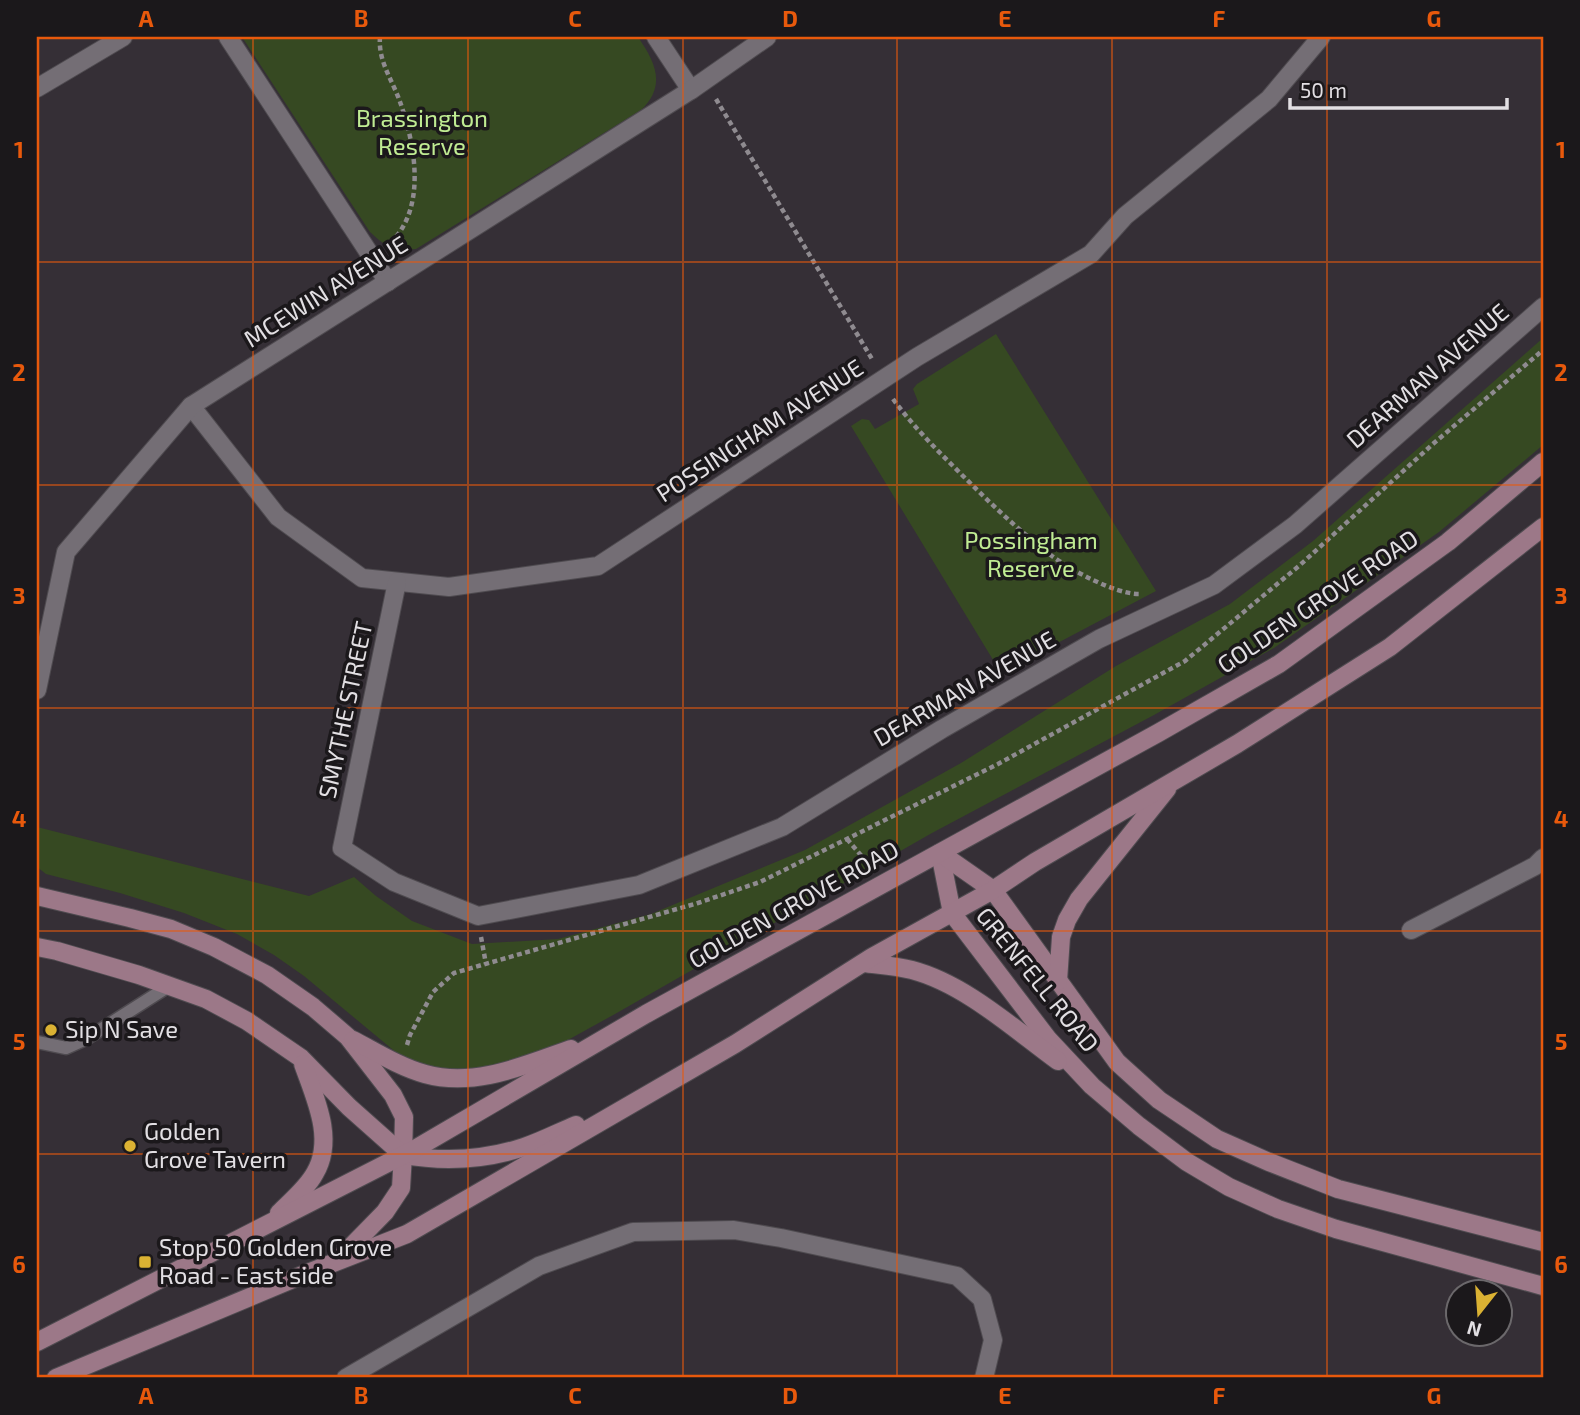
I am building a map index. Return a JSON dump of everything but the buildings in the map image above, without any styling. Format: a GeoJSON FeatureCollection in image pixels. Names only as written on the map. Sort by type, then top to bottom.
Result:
{"type":"FeatureCollection","features":[{"type":"Feature","properties":{"kind":"main road","name":"GOLDEN GROVE ROAD"},"geometry":{"type":"LineString","coordinates":[[37,1342],[403,1155],[607,1036],[1279,664],[1448,542],[1543,462]]}},
{"type":"Feature","properties":{"kind":"main road"},"geometry":{"type":"LineString","coordinates":[[56,1378],[407,1234],[735,1044],[864,963],[993,890],[1035,862],[1237,744],[1391,647],[1543,527]]}},
{"type":"Feature","properties":{"kind":"main road"},"geometry":{"type":"LineString","coordinates":[[1058,981],[1061,937],[1073,909],[1173,781]]}},
{"type":"Feature","properties":{"kind":"main road","name":"GRENFELL ROAD"},"geometry":{"type":"LineString","coordinates":[[940,853],[993,890],[1117,1062],[1159,1100],[1217,1139],[1338,1189],[1543,1242]]}},
{"type":"Feature","properties":{"kind":"main road","name":"GRENFELL ROAD"},"geometry":{"type":"LineString","coordinates":[[940,853],[952,913],[1048,1039],[1092,1086],[1187,1162],[1229,1187],[1278,1209],[1336,1229],[1543,1286]]}},
{"type":"Feature","properties":{"kind":"main road"},"geometry":{"type":"LineString","coordinates":[[37,896],[171,929],[214,947],[267,975],[313,1007],[348,1037],[393,1095],[404,1116],[403,1155],[401,1188],[385,1212],[336,1262]]}},
{"type":"Feature","properties":{"kind":"main road"},"geometry":{"type":"LineString","coordinates":[[37,947],[139,975],[206,999],[247,1020],[301,1058],[349,1107],[403,1155],[425,1159],[493,1156],[524,1147],[648,1094]]}},
{"type":"Feature","properties":{"kind":"main road"},"geometry":{"type":"LineString","coordinates":[[864,963],[912,970],[953,987],[985,1007],[1092,1086]]}},
{"type":"Feature","properties":{"kind":"main road"},"geometry":{"type":"LineString","coordinates":[[348,1037],[401,1065],[425,1074],[448,1078],[501,1073],[607,1036]]}},
{"type":"Feature","properties":{"kind":"main road"},"geometry":{"type":"LineString","coordinates":[[270,1223],[314,1176],[322,1160],[322,1123],[301,1058]]}},
{"type":"Feature","properties":{"kind":"street"},"geometry":{"type":"LineString","coordinates":[[37,88],[123,37]]}},
{"type":"Feature","properties":{"kind":"street"},"geometry":{"type":"LineString","coordinates":[[228,37],[388,282]]}},
{"type":"Feature","properties":{"kind":"street"},"geometry":{"type":"LineString","coordinates":[[656,37],[698,85]]}},
{"type":"Feature","properties":{"kind":"street","name":"MCEWIN AVENUE"},"geometry":{"type":"LineString","coordinates":[[37,690],[66,552],[191,406],[698,85],[767,37]]}},
{"type":"Feature","properties":{"kind":"street","name":"POSSINGHAM AVENUE"},"geometry":{"type":"LineString","coordinates":[[191,406],[278,517],[362,578],[449,587],[598,566],[929,350],[1091,254],[1125,216],[1269,99],[1321,37]]}},
{"type":"Feature","properties":{"kind":"street","name":"DEARMAN AVENUE"},"geometry":{"type":"LineString","coordinates":[[342,848],[394,882],[478,916],[639,885],[782,827],[942,729],[1099,639],[1214,585],[1294,525],[1543,307]]}},
{"type":"Feature","properties":{"kind":"street","name":"SMYTHE STREET"},"geometry":{"type":"LineString","coordinates":[[342,848],[397,582]]}},
{"type":"Feature","properties":{"kind":"street"},"geometry":{"type":"LineString","coordinates":[[1411,930],[1535,866],[1543,858]]}},
{"type":"Feature","properties":{"kind":"street"},"geometry":{"type":"LineString","coordinates":[[346,1378],[539,1266],[634,1232],[734,1230],[957,1276],[982,1299],[993,1340],[984,1378]]}},
{"type":"Feature","properties":{"kind":"lane"},"geometry":{"type":"LineString","coordinates":[[37,1042],[66,1048],[86,1040],[169,986]]}},
{"type":"Feature","properties":{"kind":"path"},"geometry":{"type":"LineString","coordinates":[[373,258],[397,237],[413,205],[415,175],[411,144],[399,100],[381,56],[380,37]]}},
{"type":"Feature","properties":{"kind":"path"},"geometry":{"type":"LineString","coordinates":[[698,85],[906,418],[978,492],[1053,557],[1094,580],[1129,594],[1142,594]]}},
{"type":"Feature","properties":{"kind":"path"},"geometry":{"type":"LineString","coordinates":[[847,839],[865,860]]}},
{"type":"Feature","properties":{"kind":"green space","name":"Brassington Reserve"},"geometry":{"type":"Polygon","coordinates":[[[242,37],[638,37],[653,64],[656,83],[649,101],[641,110],[416,249],[402,250],[386,245],[370,232],[242,37]]]}},
{"type":"Feature","properties":{"kind":"green space","name":"Possingham Reserve"},"geometry":{"type":"Polygon","coordinates":[[[996,334],[1156,591],[1001,673],[851,426],[862,419],[869,420],[875,429],[919,404],[913,389],[917,384],[996,334]]]}},
{"type":"Feature","properties":{"kind":"green space"},"geometry":{"type":"Polygon","coordinates":[[[1543,338],[1543,445],[1439,532],[1274,648],[932,833],[548,1051],[503,1070],[428,1070],[398,1054],[304,976],[237,934],[184,913],[46,874],[37,867],[37,827],[309,896],[354,877],[412,921],[472,944],[558,939],[651,914],[805,850],[961,763],[1116,666],[1230,604],[1313,541],[1543,338]]]}},
{"type":"Feature","properties":{"kind":"place","name":"Sip N Save"},"geometry":{"type":"Point","coordinates":[51,1030]}},
{"type":"Feature","properties":{"kind":"place","name":"Golden Grove Tavern"},"geometry":{"type":"Point","coordinates":[130,1146]}},
{"type":"Feature","properties":{"kind":"place","name":"Stop 50 Golden Grove Road - East side"},"geometry":{"type":"Point","coordinates":[145,1262]}}]}
